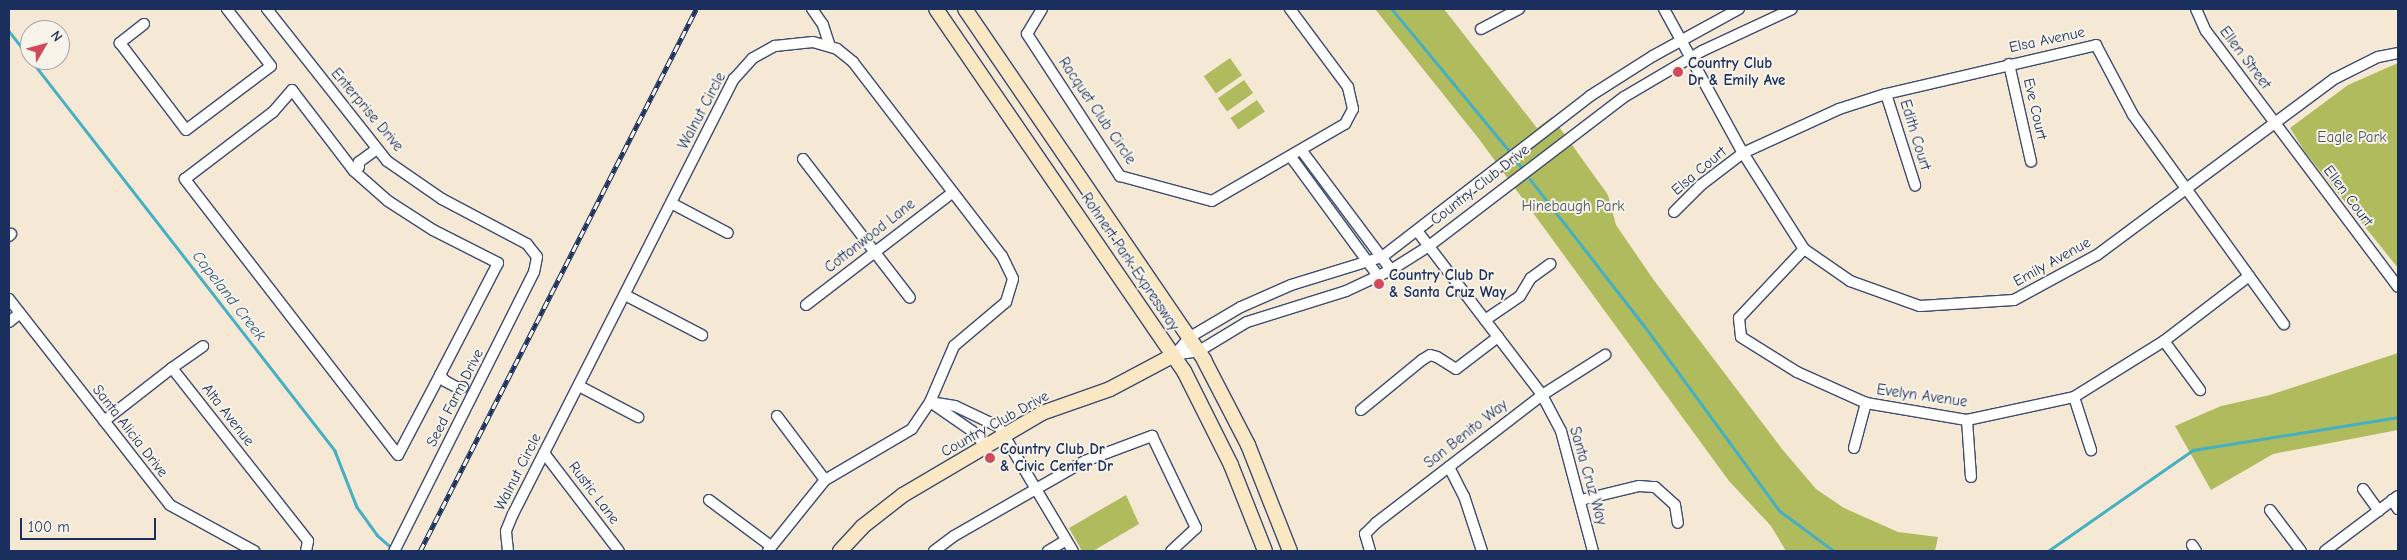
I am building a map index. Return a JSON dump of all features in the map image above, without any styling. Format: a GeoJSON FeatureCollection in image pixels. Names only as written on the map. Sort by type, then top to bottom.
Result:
{"type":"FeatureCollection","features":[{"type":"Feature","properties":{"kind":"main road","name":"Rohnert Park Expressway"},"geometry":{"type":"LineString","coordinates":[[936,9],[1174,355],[1231,465],[1266,551]]}},
{"type":"Feature","properties":{"kind":"main road","name":"Rohnert Park Expressway"},"geometry":{"type":"LineString","coordinates":[[965,9],[1199,351],[1248,444],[1290,551]]}},
{"type":"Feature","properties":{"kind":"main road","name":"Country Club Drive"},"geometry":{"type":"LineString","coordinates":[[846,549],[880,511],[903,495],[1042,414],[1110,389],[1174,355]]}},
{"type":"Feature","properties":{"kind":"street"},"geometry":{"type":"LineString","coordinates":[[144,24],[120,43],[186,130],[271,66],[228,9]]}},
{"type":"Feature","properties":{"kind":"street","name":"Enterprise Drive"},"geometry":{"type":"LineString","coordinates":[[267,9],[373,152],[425,189],[527,244],[537,257]]}},
{"type":"Feature","properties":{"kind":"street"},"geometry":{"type":"LineString","coordinates":[[812,9],[823,25],[830,46]]}},
{"type":"Feature","properties":{"kind":"street","name":"Racquet Club Circle"},"geometry":{"type":"LineString","coordinates":[[1042,9],[1028,34],[1120,176],[1212,201],[1302,151],[1344,124],[1353,109],[1348,86],[1290,9]]}},
{"type":"Feature","properties":{"kind":"street"},"geometry":{"type":"LineString","coordinates":[[1481,29],[1519,9]]}},
{"type":"Feature","properties":{"kind":"street","name":"Emily Avenue"},"geometry":{"type":"LineString","coordinates":[[1664,9],[1743,153],[1804,249],[1850,281],[1920,306],[2014,300],[2097,255],[2334,79],[2378,57],[2398,52]]}},
{"type":"Feature","properties":{"kind":"street","name":"Country Club Drive"},"geometry":{"type":"LineString","coordinates":[[1174,355],[1190,337],[1241,307],[1291,285],[1382,258],[1418,232],[1506,159],[1619,77],[1739,9]]}},
{"type":"Feature","properties":{"kind":"street","name":"Country Club Drive"},"geometry":{"type":"LineString","coordinates":[[1174,355],[1199,351],[1247,322],[1346,291],[1391,270],[1429,246],[1624,96],[1692,57],[1792,9]]}},
{"type":"Feature","properties":{"kind":"street","name":"Ellen Street"},"geometry":{"type":"LineString","coordinates":[[2196,9],[2206,31],[2274,123]]}},
{"type":"Feature","properties":{"kind":"street","name":"Walnut Circle"},"geometry":{"type":"LineString","coordinates":[[508,551],[506,531],[671,203],[744,66],[775,46],[813,42],[830,46],[853,62],[1002,256],[1013,279],[1006,302],[954,346],[930,402],[912,429],[825,480],[770,549]]}},
{"type":"Feature","properties":{"kind":"street","name":"Elsa Avenue"},"geometry":{"type":"LineString","coordinates":[[1743,153],[1839,109],[1886,94],[2096,45],[2133,115],[2284,324]]}},
{"type":"Feature","properties":{"kind":"street","name":"Eve Court"},"geometry":{"type":"LineString","coordinates":[[2009,64],[2031,162]]}},
{"type":"Feature","properties":{"kind":"street"},"geometry":{"type":"LineString","coordinates":[[292,90],[356,168],[396,206],[433,230],[498,263],[442,376],[398,456],[185,179],[273,112],[292,90]]}},
{"type":"Feature","properties":{"kind":"street","name":"Edith Court"},"geometry":{"type":"LineString","coordinates":[[1886,94],[1915,185]]}},
{"type":"Feature","properties":{"kind":"street","name":"Ellen Court"},"geometry":{"type":"LineString","coordinates":[[2274,123],[2398,287]]}},
{"type":"Feature","properties":{"kind":"street"},"geometry":{"type":"LineString","coordinates":[[1302,151],[1391,270]]}},
{"type":"Feature","properties":{"kind":"street"},"geometry":{"type":"LineString","coordinates":[[356,168],[363,166],[373,152]]}},
{"type":"Feature","properties":{"kind":"street","name":"Elsa Court"},"geometry":{"type":"LineString","coordinates":[[1674,212],[1701,185],[1743,153]]}},
{"type":"Feature","properties":{"kind":"street"},"geometry":{"type":"LineString","coordinates":[[1291,157],[1378,276]]}},
{"type":"Feature","properties":{"kind":"street"},"geometry":{"type":"LineString","coordinates":[[803,160],[910,298]]}},
{"type":"Feature","properties":{"kind":"street","name":"Cottonwood Lane"},"geometry":{"type":"LineString","coordinates":[[806,305],[953,192]]}},
{"type":"Feature","properties":{"kind":"street"},"geometry":{"type":"LineString","coordinates":[[671,203],[728,233]]}},
{"type":"Feature","properties":{"kind":"street","name":"Santa Cruz Way"},"geometry":{"type":"LineString","coordinates":[[1418,232],[1542,395],[1561,431],[1581,500],[1593,551]]}},
{"type":"Feature","properties":{"kind":"street","name":"Evelyn Avenue"},"geometry":{"type":"LineString","coordinates":[[1804,249],[1739,318],[1741,337],[1797,372],[1866,403],[1967,420],[2074,397],[2164,341],[2249,276]]}},
{"type":"Feature","properties":{"kind":"street","name":"Seed Farm Drive"},"geometry":{"type":"LineString","coordinates":[[394,551],[537,267],[537,257]]}},
{"type":"Feature","properties":{"kind":"street"},"geometry":{"type":"LineString","coordinates":[[1485,320],[1520,296],[1531,278],[1550,264]]}},
{"type":"Feature","properties":{"kind":"street"},"geometry":{"type":"LineString","coordinates":[[625,295],[702,335]]}},
{"type":"Feature","properties":{"kind":"street","name":"Santa Alicia Drive"},"geometry":{"type":"LineString","coordinates":[[9,299],[170,504],[254,551]]}},
{"type":"Feature","properties":{"kind":"street"},"geometry":{"type":"LineString","coordinates":[[9,322],[20,313]]}},
{"type":"Feature","properties":{"kind":"street"},"geometry":{"type":"LineString","coordinates":[[1361,410],[1430,355],[1456,369],[1498,337]]}},
{"type":"Feature","properties":{"kind":"street"},"geometry":{"type":"LineString","coordinates":[[2164,341],[2200,390]]}},
{"type":"Feature","properties":{"kind":"street"},"geometry":{"type":"LineString","coordinates":[[104,421],[202,346]]}},
{"type":"Feature","properties":{"kind":"street","name":"San Benito Way"},"geometry":{"type":"LineString","coordinates":[[1370,551],[1365,534],[1376,523],[1542,395],[1605,355]]}},
{"type":"Feature","properties":{"kind":"street","name":"Alta Avenue"},"geometry":{"type":"LineString","coordinates":[[172,368],[308,541],[306,551]]}},
{"type":"Feature","properties":{"kind":"street"},"geometry":{"type":"LineString","coordinates":[[442,376],[445,381],[458,388],[463,387],[475,392]]}},
{"type":"Feature","properties":{"kind":"street"},"geometry":{"type":"LineString","coordinates":[[579,386],[638,417]]}},
{"type":"Feature","properties":{"kind":"street"},"geometry":{"type":"LineString","coordinates":[[2074,397],[2091,450]]}},
{"type":"Feature","properties":{"kind":"street"},"geometry":{"type":"LineString","coordinates":[[930,402],[954,406],[1000,427],[1072,551]]}},
{"type":"Feature","properties":{"kind":"street"},"geometry":{"type":"LineString","coordinates":[[930,402],[972,431],[986,446]]}},
{"type":"Feature","properties":{"kind":"street"},"geometry":{"type":"LineString","coordinates":[[1854,448],[1866,403]]}},
{"type":"Feature","properties":{"kind":"street"},"geometry":{"type":"LineString","coordinates":[[777,416],[825,480]]}},
{"type":"Feature","properties":{"kind":"street"},"geometry":{"type":"LineString","coordinates":[[1967,420],[1971,477]]}},
{"type":"Feature","properties":{"kind":"street"},"geometry":{"type":"LineString","coordinates":[[934,551],[1036,489],[1104,452],[1152,436],[1196,528],[1171,551]]}},
{"type":"Feature","properties":{"kind":"street","name":"Rustic Lane"},"geometry":{"type":"LineString","coordinates":[[544,453],[619,551]]}},
{"type":"Feature","properties":{"kind":"street"},"geometry":{"type":"LineString","coordinates":[[1449,467],[1464,496],[1482,551]]}},
{"type":"Feature","properties":{"kind":"street"},"geometry":{"type":"LineString","coordinates":[[1581,500],[1639,486],[1655,487],[1674,506],[1678,524]]}},
{"type":"Feature","properties":{"kind":"street"},"geometry":{"type":"LineString","coordinates":[[2363,489],[2379,510]]}},
{"type":"Feature","properties":{"kind":"street"},"geometry":{"type":"LineString","coordinates":[[710,500],[770,549]]}},
{"type":"Feature","properties":{"kind":"street"},"geometry":{"type":"LineString","coordinates":[[2325,551],[2379,510],[2396,502]]}},
{"type":"Feature","properties":{"kind":"street"},"geometry":{"type":"LineString","coordinates":[[2270,510],[2301,551]]}},
{"type":"Feature","properties":{"kind":"street"},"geometry":{"type":"LineString","coordinates":[[1048,551],[1066,540]]}},
{"type":"Feature","properties":{"kind":"green space","name":"Hinebaugh Park"},"geometry":{"type":"Polygon","coordinates":[[[1375,9],[1444,9],[1537,128],[1552,117],[1608,195],[1616,225],[1653,279],[1782,449],[1816,489],[1844,508],[1898,532],[1938,537],[1935,551],[1786,551],[1771,526],[1729,481],[1479,139],[1375,9]]]}},
{"type":"Feature","properties":{"kind":"green space"},"geometry":{"type":"Polygon","coordinates":[[[1230,58],[1242,75],[1216,94],[1204,76],[1230,58]]]}},
{"type":"Feature","properties":{"kind":"green space","name":"Eagle Park"},"geometry":{"type":"Polygon","coordinates":[[[2398,63],[2398,268],[2305,152],[2290,128],[2348,85],[2398,63]]]}},
{"type":"Feature","properties":{"kind":"green space"},"geometry":{"type":"Polygon","coordinates":[[[1244,80],[1253,93],[1227,111],[1218,98],[1244,80]]]}},
{"type":"Feature","properties":{"kind":"green space"},"geometry":{"type":"Polygon","coordinates":[[[1257,100],[1265,112],[1238,130],[1230,118],[1257,100]]]}},
{"type":"Feature","properties":{"kind":"green space"},"geometry":{"type":"Polygon","coordinates":[[[2398,353],[2398,430],[2273,454],[2211,490],[2175,426],[2221,406],[2270,395],[2398,353]]]}},
{"type":"Feature","properties":{"kind":"green space"},"geometry":{"type":"Polygon","coordinates":[[[1126,495],[1139,524],[1093,551],[1082,551],[1069,528],[1126,495]]]}},
{"type":"Feature","properties":{"kind":"waterway"},"geometry":{"type":"LineString","coordinates":[[1392,9],[1508,149]]}},
{"type":"Feature","properties":{"kind":"waterway","name":"Copeland Creek"},"geometry":{"type":"LineString","coordinates":[[9,31],[20,45]]}},
{"type":"Feature","properties":{"kind":"waterway","name":"Copeland Creek"},"geometry":{"type":"LineString","coordinates":[[39,70],[335,451],[357,507],[377,535],[393,549]]}},
{"type":"Feature","properties":{"kind":"waterway"},"geometry":{"type":"LineString","coordinates":[[1516,160],[1523,169]]}},
{"type":"Feature","properties":{"kind":"waterway"},"geometry":{"type":"LineString","coordinates":[[1530,179],[1643,324],[1780,511],[1834,551]]}},
{"type":"Feature","properties":{"kind":"waterway"},"geometry":{"type":"LineString","coordinates":[[2048,551],[2193,450],[2398,417]]}},
{"type":"Feature","properties":{"kind":"railway"},"geometry":{"type":"LineString","coordinates":[[420,551],[696,9]]}},
{"type":"Feature","properties":{"kind":"place","name":"Country Club Dr & Emily Ave"},"geometry":{"type":"Point","coordinates":[1678,72]}},
{"type":"Feature","properties":{"kind":"place","name":"Country Club Dr & Santa Cruz Way"},"geometry":{"type":"Point","coordinates":[1379,284]}},
{"type":"Feature","properties":{"kind":"place","name":"Country Club Dr & Civic Center Dr"},"geometry":{"type":"Point","coordinates":[990,458]}}]}
